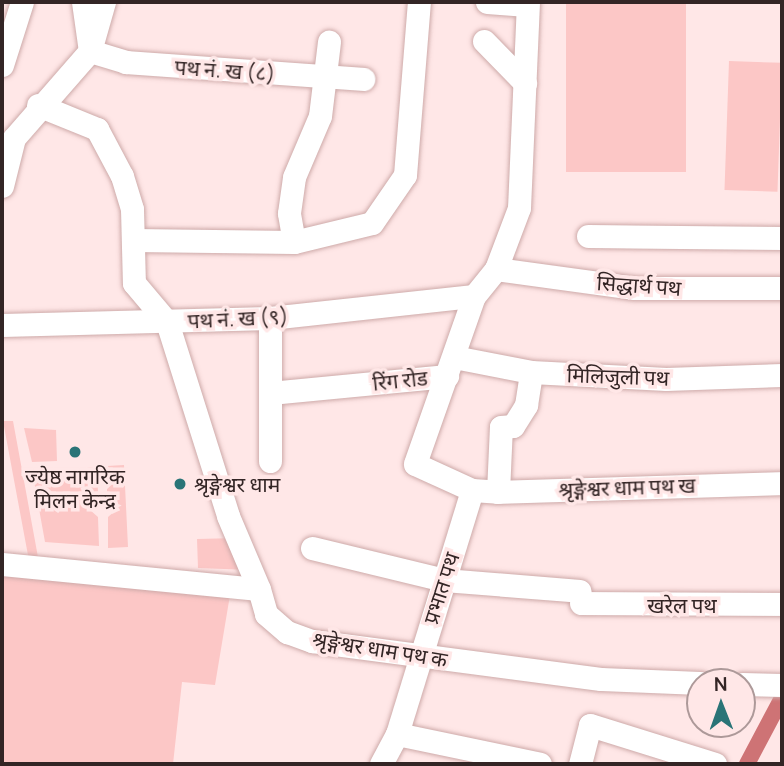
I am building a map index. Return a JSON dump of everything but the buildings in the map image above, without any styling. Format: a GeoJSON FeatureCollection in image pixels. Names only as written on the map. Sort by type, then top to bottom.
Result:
{"type":"FeatureCollection","features":[{"type":"Feature","properties":{"kind":"street"},"geometry":{"type":"LineString","coordinates":[[2,65],[22,2]]}},
{"type":"Feature","properties":{"kind":"street"},"geometry":{"type":"LineString","coordinates":[[83,2],[90,51]]}},
{"type":"Feature","properties":{"kind":"street"},"geometry":{"type":"LineString","coordinates":[[2,186],[13,138],[38,105],[90,51],[104,2]]}},
{"type":"Feature","properties":{"kind":"street"},"geometry":{"type":"LineString","coordinates":[[133,240],[294,242],[372,223],[405,175],[419,2]]}},
{"type":"Feature","properties":{"kind":"street"},"geometry":{"type":"LineString","coordinates":[[474,296],[496,269],[519,208],[525,83],[527,4],[487,2]]}},
{"type":"Feature","properties":{"kind":"street"},"geometry":{"type":"LineString","coordinates":[[484,41],[525,83]]}},
{"type":"Feature","properties":{"kind":"street"},"geometry":{"type":"LineString","coordinates":[[294,242],[289,213],[295,177],[320,116],[330,42]]}},
{"type":"Feature","properties":{"kind":"street","name":"पथ नं. ख (८)"},"geometry":{"type":"LineString","coordinates":[[90,51],[126,62],[363,79]]}},
{"type":"Feature","properties":{"kind":"street"},"geometry":{"type":"LineString","coordinates":[[38,105],[97,129],[122,176],[132,209],[134,283],[167,322]]}},
{"type":"Feature","properties":{"kind":"street"},"geometry":{"type":"LineString","coordinates":[[588,236],[782,238]]}},
{"type":"Feature","properties":{"kind":"street","name":"सिद्धार्थ पथ"},"geometry":{"type":"LineString","coordinates":[[496,269],[635,288],[782,288]]}},
{"type":"Feature","properties":{"kind":"street","name":"पथ नं. ख (९)"},"geometry":{"type":"LineString","coordinates":[[2,325],[270,318],[474,296]]}},
{"type":"Feature","properties":{"kind":"street","name":"रिंग रोड"},"geometry":{"type":"LineString","coordinates":[[270,393],[450,367],[474,296]]}},
{"type":"Feature","properties":{"kind":"street"},"geometry":{"type":"LineString","coordinates":[[270,318],[270,461]]}},
{"type":"Feature","properties":{"kind":"street","name":"श्रृङ्गेश्वर धाम पथ क"},"geometry":{"type":"LineString","coordinates":[[167,322],[228,516],[259,589],[266,614],[288,632],[312,641],[600,679],[686,682]]}},
{"type":"Feature","properties":{"kind":"street"},"geometry":{"type":"LineString","coordinates":[[450,367],[415,464],[472,490]]}},
{"type":"Feature","properties":{"kind":"street","name":"मिलिजुली पथ"},"geometry":{"type":"LineString","coordinates":[[450,367],[666,379],[782,375]]}},
{"type":"Feature","properties":{"kind":"street"},"geometry":{"type":"LineString","coordinates":[[498,492],[501,427],[513,426],[526,405],[531,372]]}},
{"type":"Feature","properties":{"kind":"street","name":"श्रृङ्गेश्वर धाम पथ ख"},"geometry":{"type":"LineString","coordinates":[[472,490],[498,492],[782,483]]}},
{"type":"Feature","properties":{"kind":"street","name":"प्रभात पथ"},"geometry":{"type":"LineString","coordinates":[[382,764],[397,734],[472,490]]}},
{"type":"Feature","properties":{"kind":"street","name":"खरेल पथ"},"geometry":{"type":"LineString","coordinates":[[312,548],[444,580],[581,597],[782,604]]}},
{"type":"Feature","properties":{"kind":"street"},"geometry":{"type":"LineString","coordinates":[[2,564],[259,589]]}},
{"type":"Feature","properties":{"kind":"street"},"geometry":{"type":"LineString","coordinates":[[756,684],[782,685]]}},
{"type":"Feature","properties":{"kind":"street"},"geometry":{"type":"LineString","coordinates":[[580,764],[590,725],[715,764]]}},
{"type":"Feature","properties":{"kind":"street"},"geometry":{"type":"LineString","coordinates":[[397,734],[540,764]]}},
{"type":"Feature","properties":{"kind":"shaded area"},"geometry":{"type":"Polygon","coordinates":[[[566,2],[686,2],[686,172],[566,172],[566,2]]]}},
{"type":"Feature","properties":{"kind":"shaded area"},"geometry":{"type":"Polygon","coordinates":[[[729,61],[782,63],[777,192],[724,190],[729,61]]]}},
{"type":"Feature","properties":{"kind":"shaded area"},"geometry":{"type":"Polygon","coordinates":[[[3,421],[13,421],[40,568],[230,595],[215,685],[182,682],[173,764],[2,764],[2,564],[30,566],[3,421]]]}},
{"type":"Feature","properties":{"kind":"shaded area"},"geometry":{"type":"Polygon","coordinates":[[[24,428],[56,430],[57,461],[32,462],[24,428]]]}},
{"type":"Feature","properties":{"kind":"shaded area"},"geometry":{"type":"Polygon","coordinates":[[[124,465],[128,547],[108,548],[108,517],[116,510],[115,497],[107,492],[107,466],[124,465]]]}},
{"type":"Feature","properties":{"kind":"shaded area"},"geometry":{"type":"Polygon","coordinates":[[[97,467],[98,493],[91,497],[90,510],[98,517],[99,546],[45,542],[32,470],[86,476],[86,468],[97,467]]]}},
{"type":"Feature","properties":{"kind":"shaded area"},"geometry":{"type":"Polygon","coordinates":[[[237,538],[250,570],[198,568],[197,539],[237,538]]]}},
{"type":"Feature","properties":{"kind":"waterway"},"geometry":{"type":"LineString","coordinates":[[747,764],[782,698]]}},
{"type":"Feature","properties":{"kind":"place","name":"ज्येष्ठ नागरिक मिलन केन्द्र"},"geometry":{"type":"Point","coordinates":[75,452]}},
{"type":"Feature","properties":{"kind":"place","name":"श्रृङ्गेश्वर धाम"},"geometry":{"type":"Point","coordinates":[180,484]}}]}
